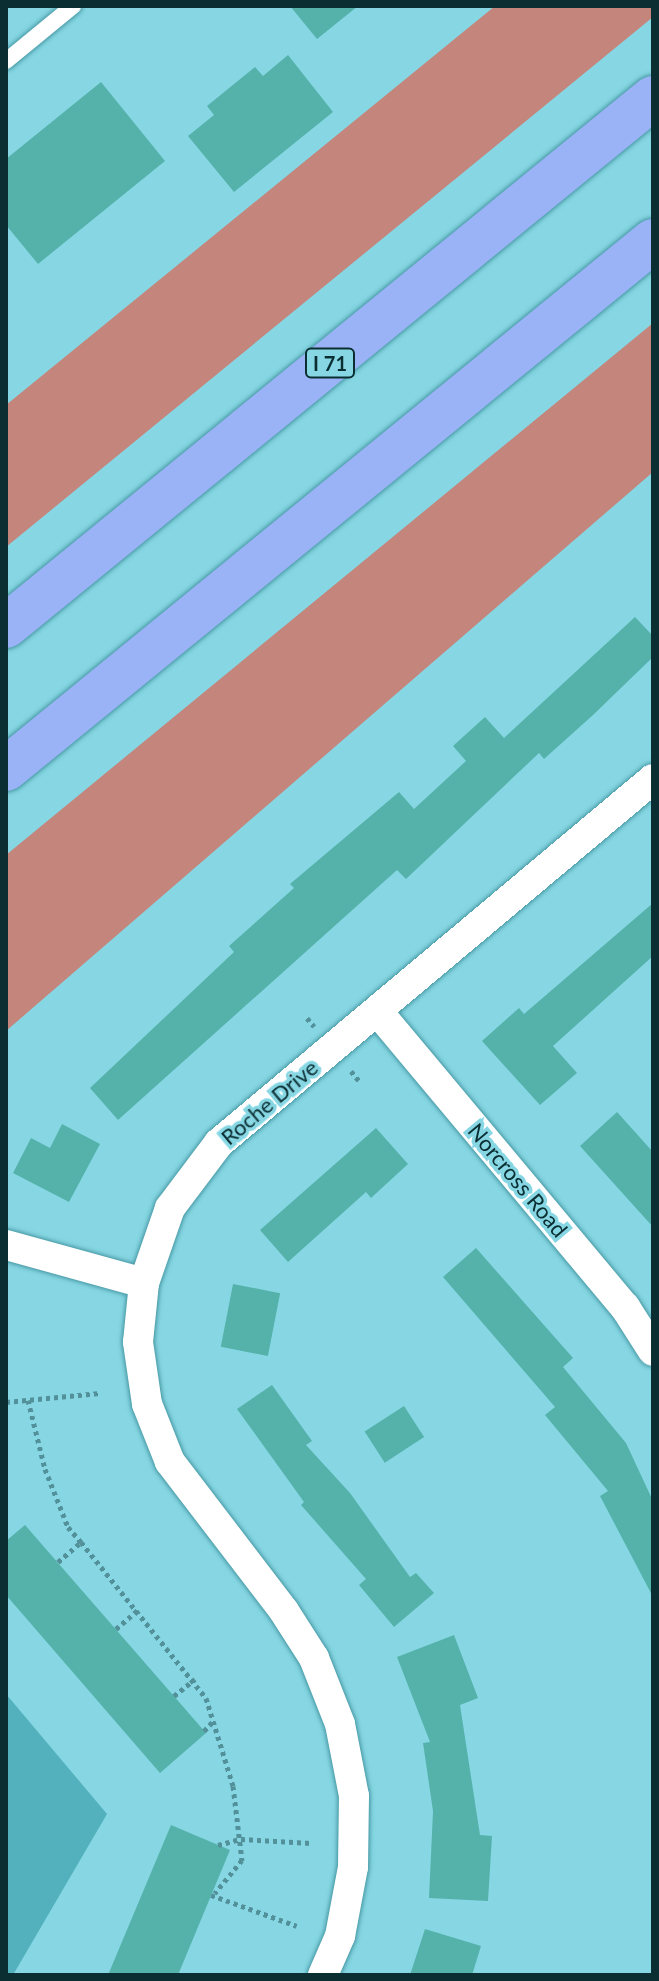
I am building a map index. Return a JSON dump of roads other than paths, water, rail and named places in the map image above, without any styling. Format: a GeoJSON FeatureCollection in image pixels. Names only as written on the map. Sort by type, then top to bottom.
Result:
{"type":"FeatureCollection","features":[{"type":"Feature","properties":{"kind":"highway","name":"I 71"},"geometry":{"type":"LineString","coordinates":[[6,626],[653,98]]}},
{"type":"Feature","properties":{"kind":"highway"},"geometry":{"type":"LineString","coordinates":[[6,769],[653,241]]}},
{"type":"Feature","properties":{"kind":"street","name":"Roche Drive"},"geometry":{"type":"LineString","coordinates":[[323,1975],[340,1936],[353,1867],[354,1796],[340,1724],[314,1658],[170,1462],[145,1388],[138,1342],[144,1283],[170,1208],[219,1143],[653,779]]}},
{"type":"Feature","properties":{"kind":"street","name":"Norcross Road"},"geometry":{"type":"LineString","coordinates":[[378,1012],[625,1307],[653,1351]]}},
{"type":"Feature","properties":{"kind":"street"},"geometry":{"type":"LineString","coordinates":[[6,1245],[144,1283]]}},
{"type":"Feature","properties":{"kind":"lane"},"geometry":{"type":"LineString","coordinates":[[6,61],[73,6]]}},
{"type":"Feature","properties":{"kind":"water"},"geometry":{"type":"Polygon","coordinates":[[[6,1694],[107,1814],[13,1975],[6,1975],[6,1694]]]}}]}
